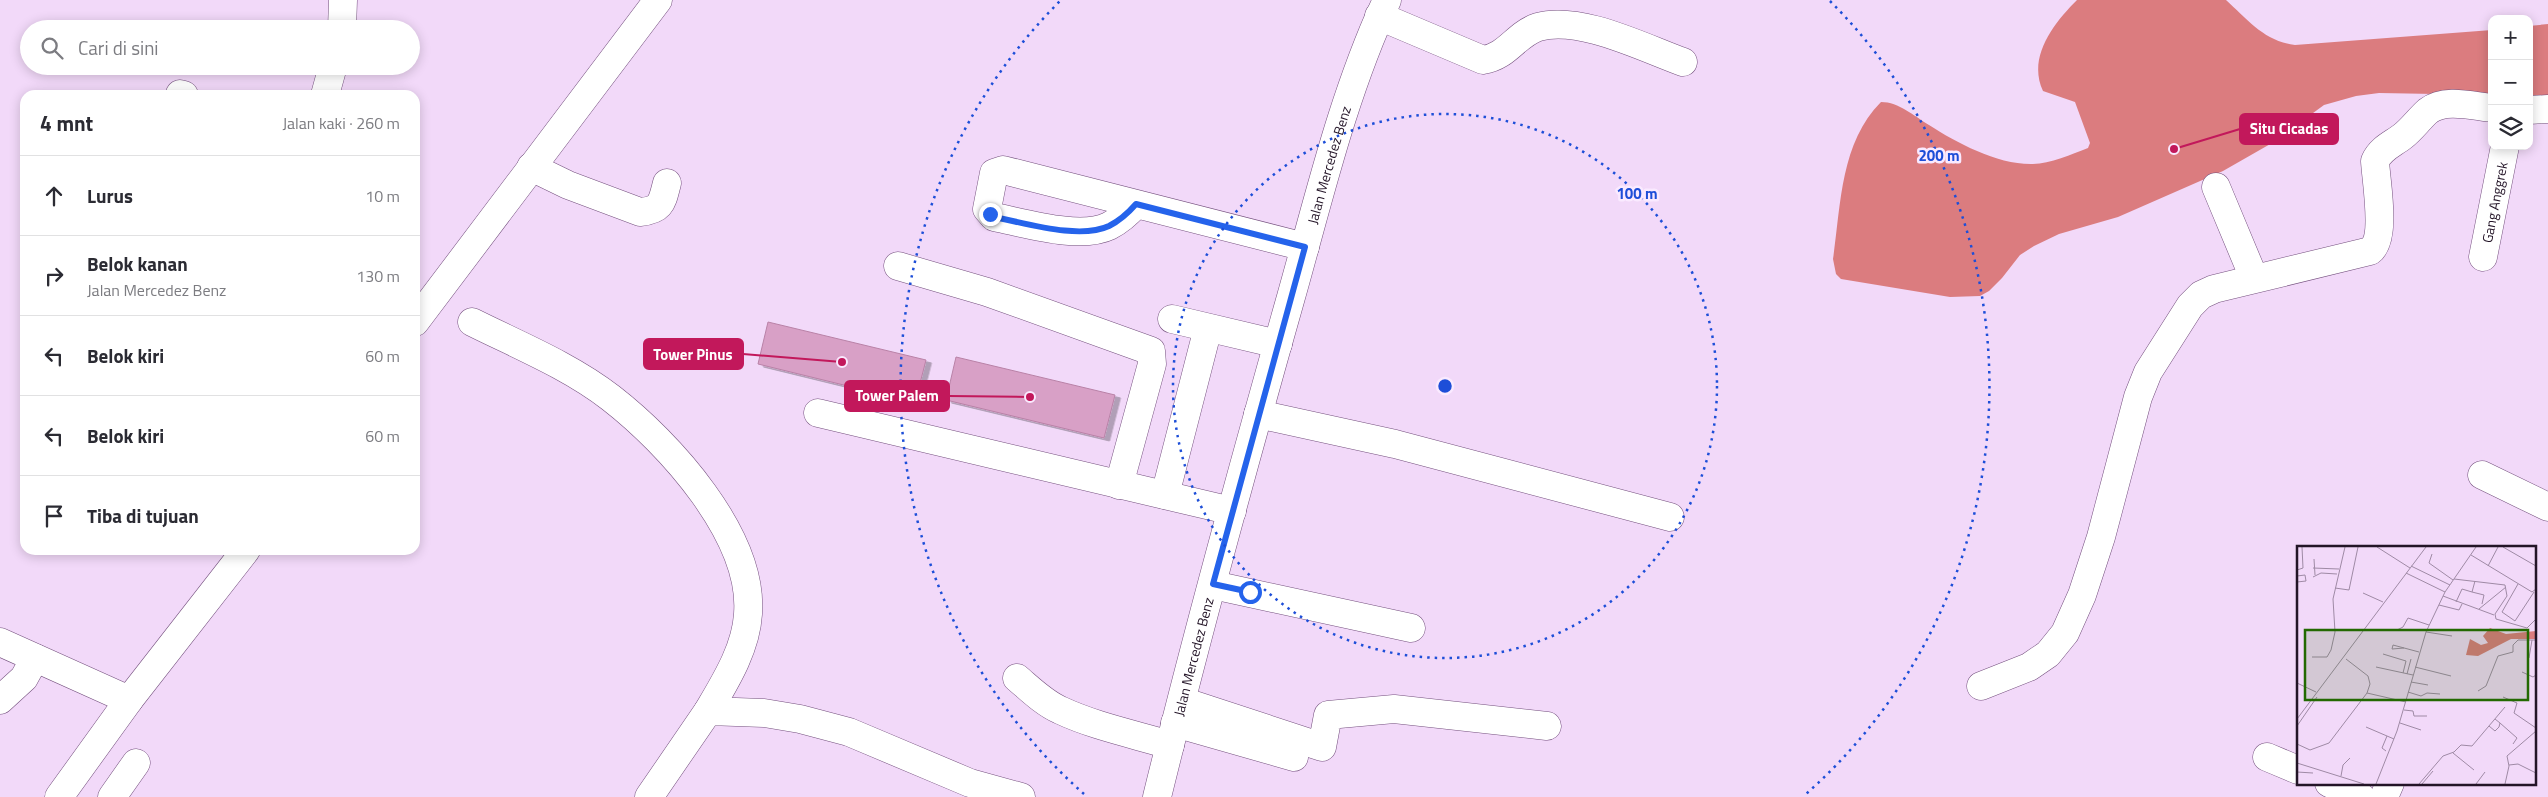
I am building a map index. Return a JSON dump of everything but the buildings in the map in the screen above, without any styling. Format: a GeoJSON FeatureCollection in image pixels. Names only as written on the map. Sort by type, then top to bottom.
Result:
{"type":"FeatureCollection","features":[{"type":"Feature","properties":{"kind":"street"},"geometry":{"type":"LineString","coordinates":[[342,20],[343,0]]}},
{"type":"Feature","properties":{"kind":"street"},"geometry":{"type":"LineString","coordinates":[[420,306],[424,293],[531,167],[658,0]]}},
{"type":"Feature","properties":{"kind":"street"},"geometry":{"type":"LineString","coordinates":[[1383,8],[1483,60],[1496,58],[1524,33],[1540,27],[1558,25],[1597,31],[1683,62]]}},
{"type":"Feature","properties":{"kind":"street","name":"Jalan Mercedez Benz"},"geometry":{"type":"LineString","coordinates":[[1157,797],[1258,414],[1305,247],[1352,87],[1383,8]]}},
{"type":"Feature","properties":{"kind":"street"},"geometry":{"type":"LineString","coordinates":[[326,90],[331,75]]}},
{"type":"Feature","properties":{"kind":"street"},"geometry":{"type":"LineString","coordinates":[[1981,686],[2029,667],[2048,654],[2066,633],[2082,595],[2101,537],[2138,396],[2148,372],[2190,306],[2201,295],[2214,289],[2370,251],[2375,247],[2379,232],[2375,161],[2379,152],[2403,136],[2429,110],[2438,106],[2446,103],[2488,108]]}},
{"type":"Feature","properties":{"kind":"street"},"geometry":{"type":"LineString","coordinates":[[2533,110],[2548,110]]}},
{"type":"Feature","properties":{"kind":"street","name":"Gang Anggrek"},"geometry":{"type":"LineString","coordinates":[[2483,257],[2504,150]]}},
{"type":"Feature","properties":{"kind":"street"},"geometry":{"type":"LineString","coordinates":[[531,167],[568,185],[640,212],[653,211],[661,204],[667,183]]}},
{"type":"Feature","properties":{"kind":"street"},"geometry":{"type":"LineString","coordinates":[[1136,204],[1110,226],[1092,231],[1075,232],[994,217],[988,209],[994,173],[1003,170],[1305,247]]}},
{"type":"Feature","properties":{"kind":"street"},"geometry":{"type":"LineString","coordinates":[[2216,187],[2254,278]]}},
{"type":"Feature","properties":{"kind":"street"},"geometry":{"type":"LineString","coordinates":[[898,266],[988,292],[1150,351],[1152,364],[1120,484]]}},
{"type":"Feature","properties":{"kind":"street"},"geometry":{"type":"LineString","coordinates":[[1172,319],[1278,344]]}},
{"type":"Feature","properties":{"kind":"street"},"geometry":{"type":"LineString","coordinates":[[472,322],[584,380],[611,398],[660,443],[721,519],[734,541],[742,567],[748,614],[746,634],[734,664],[708,711],[649,797]]}},
{"type":"Feature","properties":{"kind":"street"},"geometry":{"type":"LineString","coordinates":[[1165,495],[1208,328]]}},
{"type":"Feature","properties":{"kind":"street"},"geometry":{"type":"LineString","coordinates":[[818,413],[1232,511]]}},
{"type":"Feature","properties":{"kind":"street"},"geometry":{"type":"LineString","coordinates":[[1258,414],[1395,444],[1670,517]]}},
{"type":"Feature","properties":{"kind":"street"},"geometry":{"type":"LineString","coordinates":[[2482,475],[2548,507]]}},
{"type":"Feature","properties":{"kind":"street"},"geometry":{"type":"LineString","coordinates":[[59,797],[129,700],[242,555]]}},
{"type":"Feature","properties":{"kind":"street"},"geometry":{"type":"LineString","coordinates":[[1213,584],[1411,628]]}},
{"type":"Feature","properties":{"kind":"street"},"geometry":{"type":"LineString","coordinates":[[0,642],[129,700]]}},
{"type":"Feature","properties":{"kind":"street"},"geometry":{"type":"LineString","coordinates":[[0,700],[24,678],[36,658]]}},
{"type":"Feature","properties":{"kind":"street"},"geometry":{"type":"LineString","coordinates":[[1017,678],[1035,694],[1059,710],[1096,724],[1176,723],[1322,747],[1328,715],[1394,709],[1547,726]]}},
{"type":"Feature","properties":{"kind":"street"},"geometry":{"type":"LineString","coordinates":[[708,711],[764,713],[800,719],[849,732],[962,780],[1020,797]]}},
{"type":"Feature","properties":{"kind":"street"},"geometry":{"type":"LineString","coordinates":[[1176,723],[1303,760]]}},
{"type":"Feature","properties":{"kind":"street"},"geometry":{"type":"LineString","coordinates":[[2267,757],[2297,770]]}},
{"type":"Feature","properties":{"kind":"street"},"geometry":{"type":"LineString","coordinates":[[112,797],[136,763]]}},
{"type":"Feature","properties":{"kind":"street"},"geometry":{"type":"LineString","coordinates":[[2331,784],[2361,797]]}},
{"type":"Feature","properties":{"kind":"street"},"geometry":{"type":"LineString","coordinates":[[2384,797],[2390,784]]}},
{"type":"Feature","properties":{"kind":"shaded area"},"geometry":{"type":"Polygon","coordinates":[[[2077,0],[2226,0],[2265,34],[2284,43],[2295,45],[2488,30],[2488,95],[2379,93],[2356,96],[2324,105],[2272,143],[2223,171],[2118,217],[2059,234],[2034,246],[2020,255],[2002,278],[1989,291],[1980,296],[1950,297],[1841,279],[1836,274],[1833,259],[1845,176],[1857,136],[1867,118],[1881,102],[1900,107],[1965,146],[2006,161],[2040,164],[2088,148],[2090,143],[2075,102],[2043,91],[2039,78],[2038,66],[2045,41],[2060,19],[2077,0]]]}},
{"type":"Feature","properties":{"kind":"shaded area"},"geometry":{"type":"Polygon","coordinates":[[[2548,24],[2548,100],[2533,98],[2533,26],[2548,24]]]}},
{"type":"Feature","properties":{"kind":"place","name":"Situ Cicadas"},"geometry":{"type":"Point","coordinates":[2174,149]}},
{"type":"Feature","properties":{"kind":"place","name":"Tower Pinus"},"geometry":{"type":"Point","coordinates":[842,362]}},
{"type":"Feature","properties":{"kind":"place","name":"Tower Palem"},"geometry":{"type":"Point","coordinates":[1030,397]}},
{"type":"Feature","properties":{"kind":"route"},"geometry":{"type":"LineString","coordinates":[[990,214],[994,217],[1075,232],[1092,231],[1110,226],[1136,204],[1305,247],[1213,584],[1250,592]]}}]}
